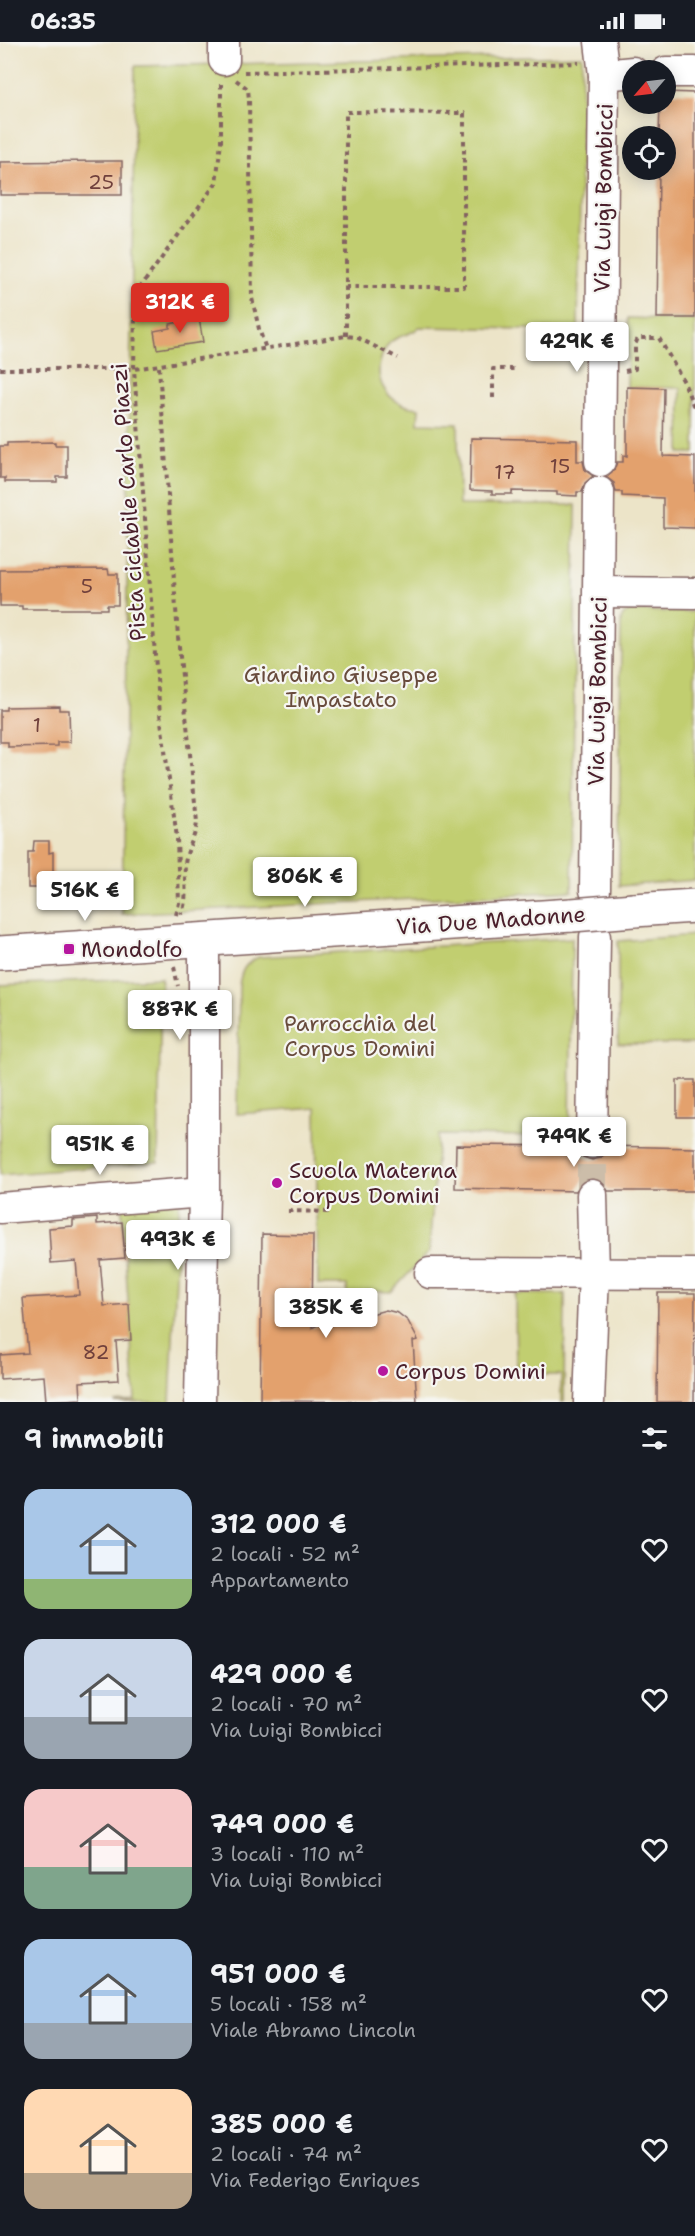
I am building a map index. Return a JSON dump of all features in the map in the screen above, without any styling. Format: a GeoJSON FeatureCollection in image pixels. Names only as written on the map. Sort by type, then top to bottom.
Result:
{"type":"FeatureCollection","features":[{"type":"Feature","properties":{"kind":"main road","name":"Via Due Madonne"},"geometry":{"type":"LineString","coordinates":[[0,953],[204,941],[583,926],[634,910],[695,906]]}},
{"type":"Feature","properties":{"kind":"street","name":"Via Luigi Bombicci"},"geometry":{"type":"LineString","coordinates":[[600,461],[607,63]]}},
{"type":"Feature","properties":{"kind":"street"},"geometry":{"type":"LineString","coordinates":[[676,72],[695,72]]}},
{"type":"Feature","properties":{"kind":"street","name":"Via Luigi Bombicci"},"geometry":{"type":"LineString","coordinates":[[595,890],[600,492]]}},
{"type":"Feature","properties":{"kind":"street"},"geometry":{"type":"LineString","coordinates":[[598,592],[695,593]]}},
{"type":"Feature","properties":{"kind":"street"},"geometry":{"type":"LineString","coordinates":[[583,926],[592,1143]]}},
{"type":"Feature","properties":{"kind":"street"},"geometry":{"type":"LineString","coordinates":[[200,1402],[204,1192],[204,941]]}},
{"type":"Feature","properties":{"kind":"street"},"geometry":{"type":"LineString","coordinates":[[0,1208],[204,1192]]}},
{"type":"Feature","properties":{"kind":"street"},"geometry":{"type":"LineString","coordinates":[[589,1402],[594,1273],[592,1195]]}},
{"type":"Feature","properties":{"kind":"street"},"geometry":{"type":"LineString","coordinates":[[430,1273],[695,1274]]}},
{"type":"Feature","properties":{"kind":"path"},"geometry":{"type":"LineString","coordinates":[[227,66],[607,63]]}},
{"type":"Feature","properties":{"kind":"path"},"geometry":{"type":"LineString","coordinates":[[227,66],[237,80],[248,89],[252,298],[266,349]]}},
{"type":"Feature","properties":{"kind":"path","name":"Pista ciclabile Carlo Piazzi"},"geometry":{"type":"LineString","coordinates":[[159,367],[178,637],[197,822],[186,857],[186,894],[183,912],[175,921],[179,903],[177,838],[160,714],[134,369],[135,315],[137,292],[216,183],[221,142],[220,86],[227,66]]}},
{"type":"Feature","properties":{"kind":"path"},"geometry":{"type":"LineString","coordinates":[[346,287],[464,287],[464,113],[346,112],[346,287],[346,336]]}},
{"type":"Feature","properties":{"kind":"path"},"geometry":{"type":"LineString","coordinates":[[0,369],[159,367],[346,336],[356,337],[398,357]]}},
{"type":"Feature","properties":{"kind":"path"},"geometry":{"type":"LineString","coordinates":[[622,371],[635,369],[635,345],[638,338],[659,338],[695,405]]}},
{"type":"Feature","properties":{"kind":"path"},"geometry":{"type":"LineString","coordinates":[[493,398],[493,369],[514,369],[514,366]]}},
{"type":"Feature","properties":{"kind":"path"},"geometry":{"type":"LineString","coordinates":[[288,1210],[332,1212]]}},
{"type":"Feature","properties":{"kind":"path"},"geometry":{"type":"LineString","coordinates":[[79,1402],[84,1402]]}},
{"type":"Feature","properties":{"kind":"green space","name":"Giardino Giuseppe Impastato"},"geometry":{"type":"Polygon","coordinates":[[[582,56],[578,330],[419,327],[391,341],[382,356],[379,367],[383,387],[389,395],[407,406],[419,408],[418,423],[458,424],[459,505],[576,505],[572,891],[122,914],[135,66],[582,56]]]}},
{"type":"Feature","properties":{"kind":"green space"},"geometry":{"type":"Polygon","coordinates":[[[628,318],[695,320],[695,453],[680,453],[681,388],[627,387],[628,318]]]}},
{"type":"Feature","properties":{"kind":"green space"},"geometry":{"type":"Polygon","coordinates":[[[631,611],[695,612],[695,880],[619,886],[621,619],[624,614],[631,611]]]}},
{"type":"Feature","properties":{"kind":"green space"},"geometry":{"type":"Polygon","coordinates":[[[695,935],[695,1044],[618,1044],[618,941],[695,935]]]}},
{"type":"Feature","properties":{"kind":"green space","name":"Parrocchia del Corpus Domini"},"geometry":{"type":"Polygon","coordinates":[[[572,938],[570,1136],[438,1135],[429,1252],[391,1292],[368,1291],[347,1302],[347,1285],[318,1285],[316,1108],[237,1114],[239,986],[245,968],[259,957],[572,938]]]}},
{"type":"Feature","properties":{"kind":"green space"},"geometry":{"type":"Polygon","coordinates":[[[161,978],[158,1162],[0,1175],[0,985],[161,978]]]}},
{"type":"Feature","properties":{"kind":"green space"},"geometry":{"type":"Polygon","coordinates":[[[180,1193],[170,1402],[114,1402],[135,1400],[121,1198],[180,1193]]]}},
{"type":"Feature","properties":{"kind":"green space","name":"Corpus Domini"},"geometry":{"type":"Polygon","coordinates":[[[515,1294],[565,1294],[564,1402],[561,1402],[561,1375],[516,1375],[515,1294]]]}},
{"type":"Feature","properties":{"kind":"building"},"geometry":{"type":"Polygon","coordinates":[[[676,92],[695,93],[695,318],[657,318],[659,180],[676,180],[676,126],[659,126],[660,114],[676,114],[676,92]]]}},
{"type":"Feature","properties":{"kind":"building"},"geometry":{"type":"Polygon","coordinates":[[[122,161],[122,195],[0,195],[0,162],[122,161]]]}},
{"type":"Feature","properties":{"kind":"building"},"geometry":{"type":"Polygon","coordinates":[[[199,318],[203,342],[157,349],[154,331],[170,328],[170,324],[199,318]]]}},
{"type":"Feature","properties":{"kind":"building"},"geometry":{"type":"Polygon","coordinates":[[[627,387],[664,388],[663,456],[695,457],[695,528],[663,527],[663,498],[622,496],[622,492],[616,492],[614,483],[606,477],[614,470],[617,462],[623,462],[623,455],[627,456],[627,387]]]}},
{"type":"Feature","properties":{"kind":"building"},"geometry":{"type":"Polygon","coordinates":[[[471,438],[577,440],[577,461],[583,461],[585,470],[593,476],[585,483],[582,492],[577,492],[577,496],[557,495],[557,492],[512,491],[512,494],[492,494],[492,491],[470,490],[471,438]]]}},
{"type":"Feature","properties":{"kind":"building"},"geometry":{"type":"Polygon","coordinates":[[[55,442],[55,445],[67,445],[67,477],[57,477],[57,482],[5,482],[5,478],[0,478],[0,446],[7,446],[7,443],[55,442]]]}},
{"type":"Feature","properties":{"kind":"building"},"geometry":{"type":"Polygon","coordinates":[[[108,569],[109,574],[118,574],[118,605],[107,605],[107,609],[22,609],[22,606],[0,606],[0,570],[108,569]]]}},
{"type":"Feature","properties":{"kind":"building"},"geometry":{"type":"Polygon","coordinates":[[[59,706],[59,710],[69,710],[70,742],[57,742],[57,746],[8,747],[8,742],[0,742],[0,710],[6,710],[6,707],[59,706]]]}},
{"type":"Feature","properties":{"kind":"building"},"geometry":{"type":"Polygon","coordinates":[[[34,841],[49,841],[49,853],[53,852],[53,888],[28,888],[28,852],[33,852],[34,841]]]}},
{"type":"Feature","properties":{"kind":"building"},"geometry":{"type":"Polygon","coordinates":[[[677,1080],[695,1080],[695,1117],[677,1117],[677,1080]]]}},
{"type":"Feature","properties":{"kind":"building"},"geometry":{"type":"Polygon","coordinates":[[[456,1145],[576,1146],[583,1157],[592,1160],[601,1158],[608,1146],[695,1148],[695,1191],[608,1191],[601,1180],[592,1178],[583,1181],[576,1191],[455,1188],[456,1145]]]}},
{"type":"Feature","properties":{"kind":"building"},"geometry":{"type":"Polygon","coordinates":[[[97,1218],[97,1224],[122,1222],[125,1258],[100,1260],[104,1306],[129,1304],[131,1340],[116,1341],[119,1380],[80,1382],[81,1399],[46,1401],[44,1376],[0,1379],[0,1355],[28,1353],[23,1298],[79,1295],[76,1261],[51,1263],[49,1228],[73,1226],[73,1220],[97,1218]]]}},
{"type":"Feature","properties":{"kind":"building"},"geometry":{"type":"Polygon","coordinates":[[[262,1234],[313,1235],[312,1328],[340,1313],[360,1313],[364,1316],[386,1310],[398,1313],[408,1321],[418,1340],[413,1341],[417,1402],[260,1401],[262,1234]]]}},
{"type":"Feature","properties":{"kind":"building"},"geometry":{"type":"Polygon","coordinates":[[[658,1293],[695,1293],[694,1402],[657,1402],[658,1293]]]}},
{"type":"Feature","properties":{"kind":"tunnel"},"geometry":{"type":"LineString","coordinates":[[592,1143],[592,1195]]}},
{"type":"Feature","properties":{"kind":"place","name":"Mondolfo"},"geometry":{"type":"Point","coordinates":[69,949]}},
{"type":"Feature","properties":{"kind":"place","name":"Scuola Materna Corpus Domini"},"geometry":{"type":"Point","coordinates":[277,1183]}},
{"type":"Feature","properties":{"kind":"place","name":"Corpus Domini"},"geometry":{"type":"Point","coordinates":[383,1371]}}]}
